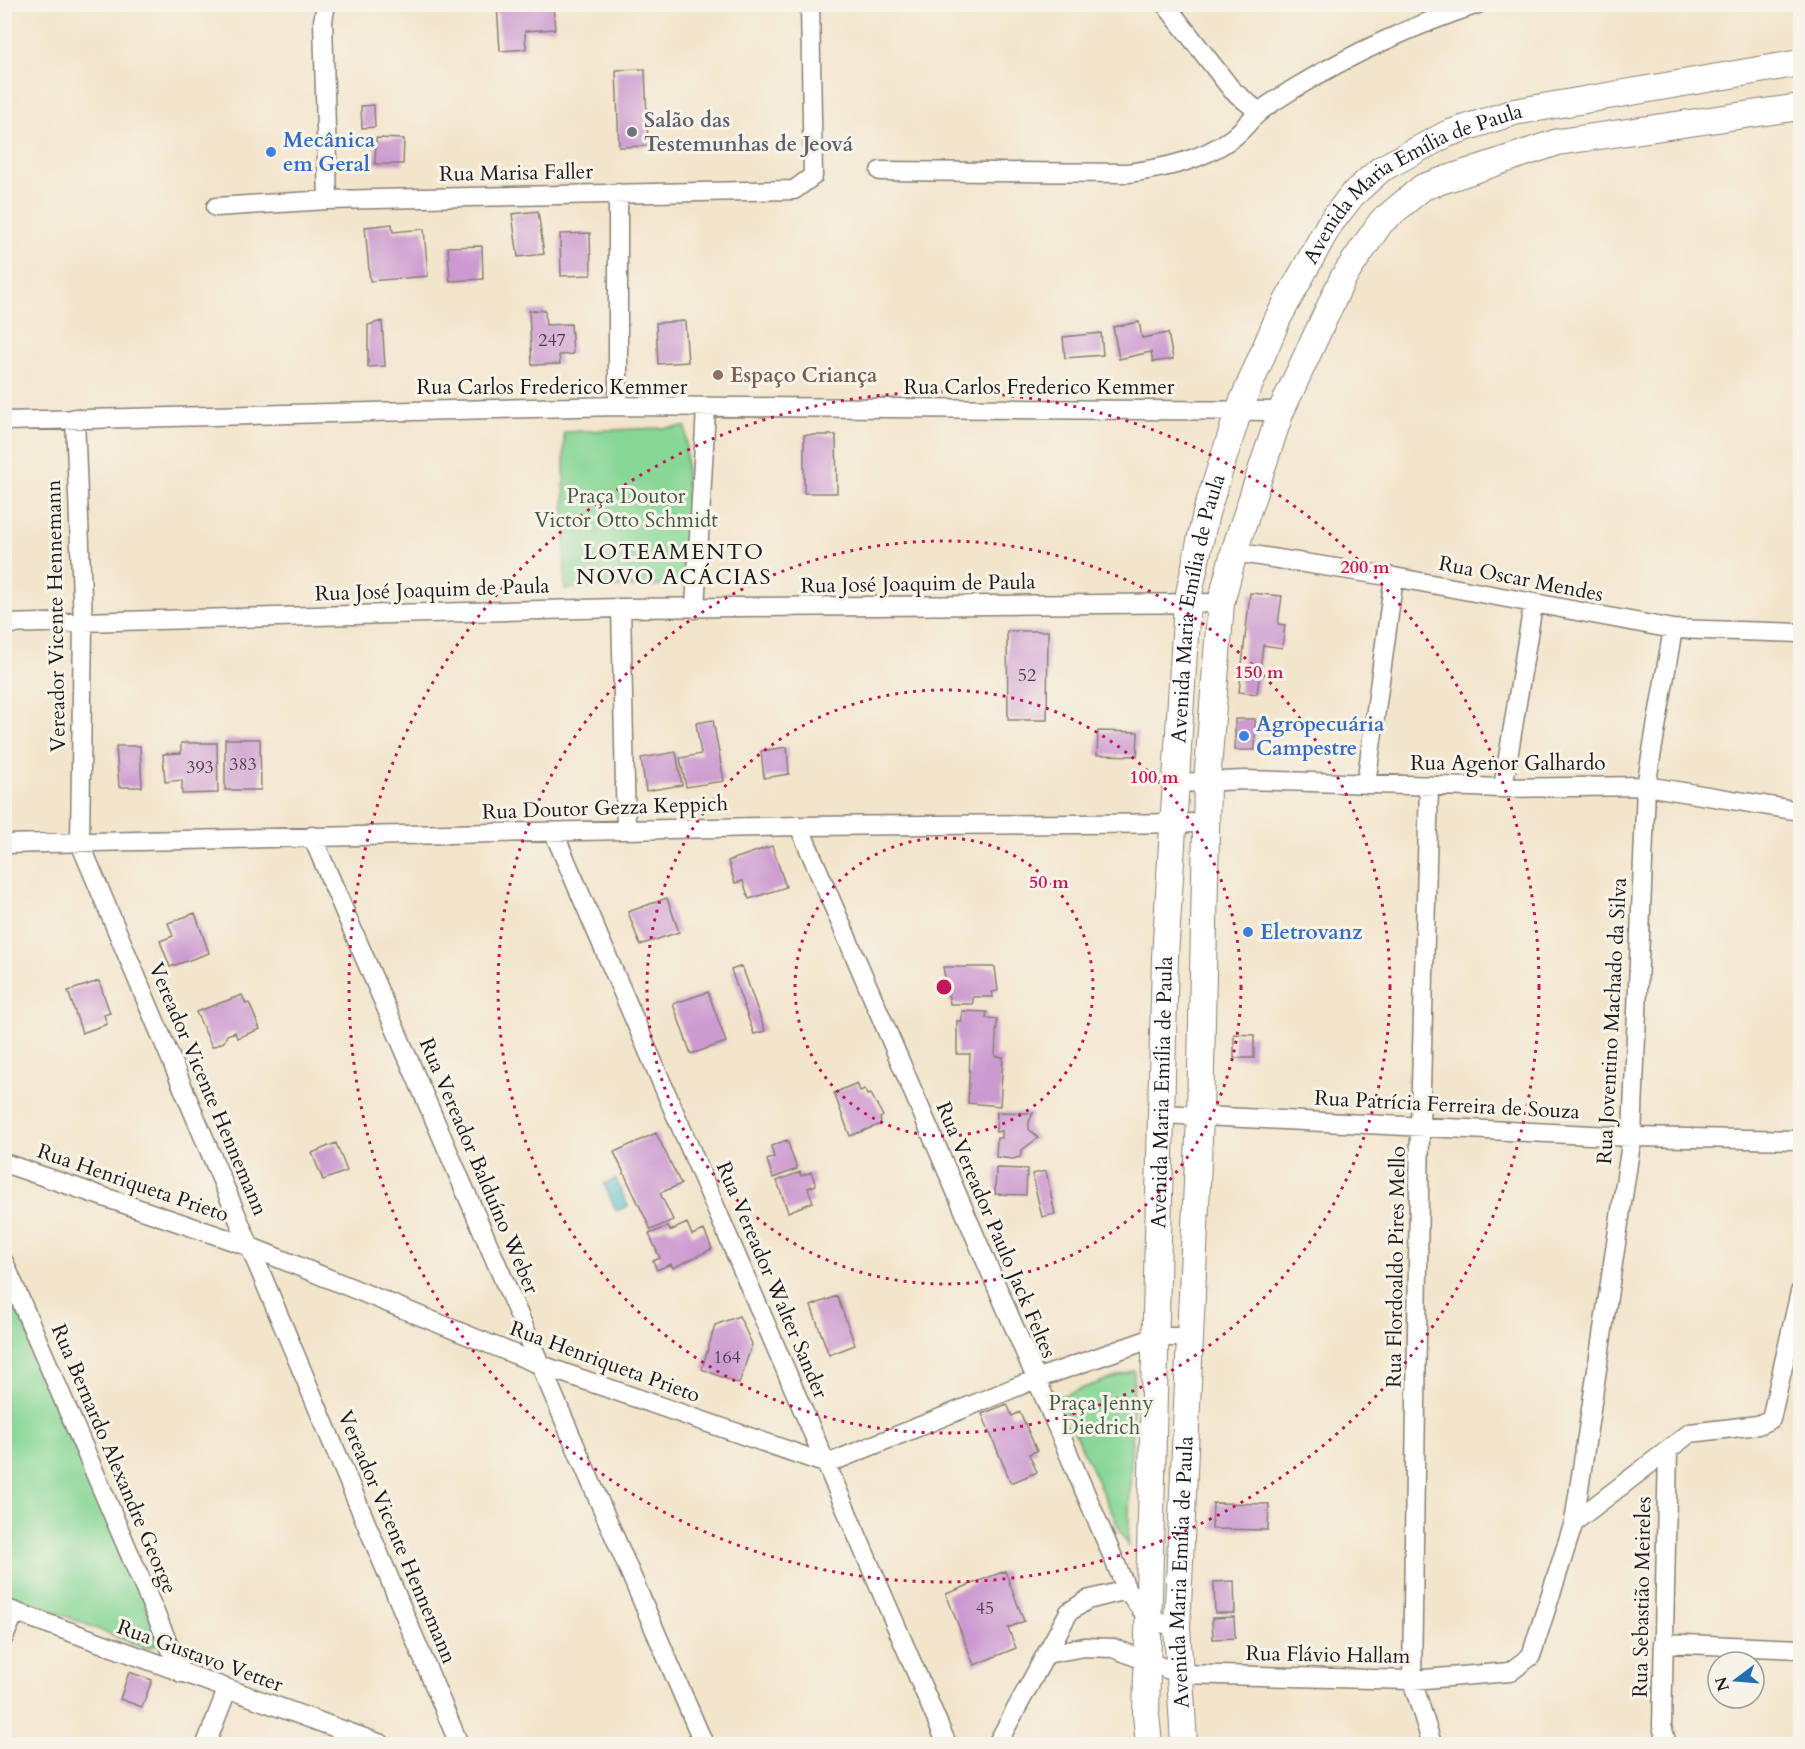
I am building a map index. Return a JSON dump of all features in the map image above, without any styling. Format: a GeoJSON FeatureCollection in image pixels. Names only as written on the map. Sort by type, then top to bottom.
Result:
{"type":"FeatureCollection","features":[{"type":"Feature","properties":{"kind":"main road","name":"Avenida Maria Emília de Paula"},"geometry":{"type":"LineString","coordinates":[[1149,1744],[1146,1715],[1147,1661],[1165,957],[1173,822],[1178,783],[1187,603],[1206,513],[1239,410],[1278,318],[1329,225],[1352,195],[1381,169],[1448,134],[1514,112],[1800,63]]}},
{"type":"Feature","properties":{"kind":"main road","name":"Avenida Maria Emília de Paula"},"geometry":{"type":"LineString","coordinates":[[1184,1744],[1177,1627],[1192,1337],[1200,1116],[1207,782],[1221,603],[1234,552],[1281,411],[1343,278],[1381,222],[1423,187],[1558,142],[1800,107]]}},
{"type":"Feature","properties":{"kind":"street"},"geometry":{"type":"LineString","coordinates":[[326,4],[323,21],[328,200]]}},
{"type":"Feature","properties":{"kind":"street","name":"Rua Marisa Faller"},"geometry":{"type":"LineString","coordinates":[[216,207],[328,200],[794,190],[813,176],[810,4]]}},
{"type":"Feature","properties":{"kind":"street"},"geometry":{"type":"LineString","coordinates":[[1165,4],[1232,90],[1259,112]]}},
{"type":"Feature","properties":{"kind":"street"},"geometry":{"type":"LineString","coordinates":[[880,171],[1128,173],[1166,168],[1201,156],[1232,138],[1259,112],[1294,89],[1369,48],[1413,28],[1478,4]]}},
{"type":"Feature","properties":{"kind":"street"},"geometry":{"type":"LineString","coordinates":[[618,193],[618,406]]}},
{"type":"Feature","properties":{"kind":"street","name":"Rua Carlos Frederico Kemmer"},"geometry":{"type":"LineString","coordinates":[[4,421],[618,406],[706,409],[1281,411]]}},
{"type":"Feature","properties":{"kind":"street"},"geometry":{"type":"LineString","coordinates":[[695,609],[706,409]]}},
{"type":"Feature","properties":{"kind":"street","name":"Vereador Vicente Hennemann"},"geometry":{"type":"LineString","coordinates":[[75,418],[83,622],[80,843],[459,1744]]}},
{"type":"Feature","properties":{"kind":"street","name":"Rua Oscar Mendes"},"geometry":{"type":"LineString","coordinates":[[1234,552],[1394,577],[1533,605],[1673,629],[1800,633]]}},
{"type":"Feature","properties":{"kind":"street"},"geometry":{"type":"LineString","coordinates":[[1366,784],[1394,577]]}},
{"type":"Feature","properties":{"kind":"street","name":"Rua José Joaquim de Paula"},"geometry":{"type":"LineString","coordinates":[[4,624],[621,608],[1221,603]]}},
{"type":"Feature","properties":{"kind":"street"},"geometry":{"type":"LineString","coordinates":[[1503,788],[1533,605]]}},
{"type":"Feature","properties":{"kind":"street"},"geometry":{"type":"LineString","coordinates":[[621,608],[626,829]]}},
{"type":"Feature","properties":{"kind":"street","name":"Rua Joventino Machado da Silva"},"geometry":{"type":"LineString","coordinates":[[1510,1672],[1531,1656],[1574,1522],[1632,1137],[1646,786],[1673,629]]}},
{"type":"Feature","properties":{"kind":"street","name":"Rua Agenor Galhardo"},"geometry":{"type":"LineString","coordinates":[[1178,783],[1244,780],[1503,788],[1646,786],[1800,811]]}},
{"type":"Feature","properties":{"kind":"street","name":"Rua Flordoaldo Pires Mello"},"geometry":{"type":"LineString","coordinates":[[1429,786],[1420,1126],[1412,1680],[1432,1744]]}},
{"type":"Feature","properties":{"kind":"street","name":"Rua Doutor Gezza Keppich"},"geometry":{"type":"LineString","coordinates":[[4,844],[312,836],[554,833],[626,829],[1207,823]]}},
{"type":"Feature","properties":{"kind":"street","name":"Rua Vereador Paulo Jack Feltes"},"geometry":{"type":"LineString","coordinates":[[799,826],[1126,1590],[1149,1620]]}},
{"type":"Feature","properties":{"kind":"street","name":"Rua Vereador Walter Sander"},"geometry":{"type":"LineString","coordinates":[[554,833],[947,1744]]}},
{"type":"Feature","properties":{"kind":"street","name":"Rua Vereador Balduíno Weber"},"geometry":{"type":"LineString","coordinates":[[312,836],[704,1744]]}},
{"type":"Feature","properties":{"kind":"street","name":"Rua Patrícia Ferreira de Souza"},"geometry":{"type":"LineString","coordinates":[[1162,1114],[1632,1137],[1800,1140]]}},
{"type":"Feature","properties":{"kind":"street","name":"Rua Henriqueta Prieto"},"geometry":{"type":"LineString","coordinates":[[4,1163],[251,1247],[541,1365],[827,1464]]}},
{"type":"Feature","properties":{"kind":"street","name":"Rua Bernardo Alexandre George"},"geometry":{"type":"LineString","coordinates":[[4,1262],[181,1673]]}},
{"type":"Feature","properties":{"kind":"street"},"geometry":{"type":"LineString","coordinates":[[1574,1522],[1690,1433],[1758,1425],[1771,1419],[1793,1360],[1800,1292]]}},
{"type":"Feature","properties":{"kind":"street"},"geometry":{"type":"LineString","coordinates":[[827,1464],[1036,1379],[1156,1337],[1192,1337]]}},
{"type":"Feature","properties":{"kind":"street","name":"Rua Sebastião Meireles"},"geometry":{"type":"LineString","coordinates":[[1667,1744],[1662,1726],[1668,1450]]}},
{"type":"Feature","properties":{"kind":"street"},"geometry":{"type":"LineString","coordinates":[[997,1744],[1069,1612],[1087,1600],[1126,1590]]}},
{"type":"Feature","properties":{"kind":"street"},"geometry":{"type":"LineString","coordinates":[[4,1637],[10,1610]]}},
{"type":"Feature","properties":{"kind":"street","name":"Rua Gustavo Vetter"},"geometry":{"type":"LineString","coordinates":[[10,1610],[381,1744]]}},
{"type":"Feature","properties":{"kind":"street"},"geometry":{"type":"LineString","coordinates":[[1149,1620],[1177,1627]]}},
{"type":"Feature","properties":{"kind":"street"},"geometry":{"type":"LineString","coordinates":[[1663,1643],[1800,1649]]}},
{"type":"Feature","properties":{"kind":"street","name":"Rua Flávio Hallam"},"geometry":{"type":"LineString","coordinates":[[1046,1654],[1099,1646],[1113,1648],[1180,1674],[1412,1680],[1510,1672]]}},
{"type":"Feature","properties":{"kind":"street"},"geometry":{"type":"LineString","coordinates":[[206,1744],[227,1690]]}},
{"type":"Feature","properties":{"kind":"green space","name":"Praça Doutor Victor Otto Schmidt"},"geometry":{"type":"Polygon","coordinates":[[[686,427],[687,585],[565,589],[564,432],[686,427]]]}},
{"type":"Feature","properties":{"kind":"green space"},"geometry":{"type":"Polygon","coordinates":[[[4,1280],[160,1639],[156,1645],[145,1648],[5,1592],[4,1280]]]}},
{"type":"Feature","properties":{"kind":"green space","name":"Praça Jenny Diedrich"},"geometry":{"type":"Polygon","coordinates":[[[1134,1370],[1128,1547],[1058,1397],[1134,1370]]]}},
{"type":"Feature","properties":{"kind":"water"},"geometry":{"type":"Polygon","coordinates":[[[616,1179],[628,1206],[616,1211],[604,1184],[616,1179]]]}},
{"type":"Feature","properties":{"kind":"building"},"geometry":{"type":"Polygon","coordinates":[[[497,4],[553,4],[555,29],[525,31],[526,49],[500,51],[497,4]]]}},
{"type":"Feature","properties":{"kind":"building"},"geometry":{"type":"Polygon","coordinates":[[[645,69],[648,146],[619,147],[616,70],[645,69]]]}},
{"type":"Feature","properties":{"kind":"building"},"geometry":{"type":"Polygon","coordinates":[[[374,105],[375,127],[362,128],[361,106],[374,105]]]}},
{"type":"Feature","properties":{"kind":"building"},"geometry":{"type":"Polygon","coordinates":[[[376,138],[404,139],[403,164],[375,164],[376,138]]]}},
{"type":"Feature","properties":{"kind":"building"},"geometry":{"type":"Polygon","coordinates":[[[538,211],[544,254],[518,257],[512,214],[538,211]]]}},
{"type":"Feature","properties":{"kind":"building"},"geometry":{"type":"Polygon","coordinates":[[[392,224],[393,232],[424,229],[428,276],[370,281],[365,227],[392,224]]]}},
{"type":"Feature","properties":{"kind":"building"},"geometry":{"type":"Polygon","coordinates":[[[590,233],[591,275],[561,276],[560,234],[590,233]]]}},
{"type":"Feature","properties":{"kind":"building"},"geometry":{"type":"Polygon","coordinates":[[[482,246],[483,279],[450,281],[448,247],[482,246]]]}},
{"type":"Feature","properties":{"kind":"building"},"geometry":{"type":"Polygon","coordinates":[[[545,310],[546,325],[571,324],[573,354],[559,355],[560,364],[532,365],[529,311],[545,310]]]}},
{"type":"Feature","properties":{"kind":"building"},"geometry":{"type":"Polygon","coordinates":[[[382,321],[385,366],[368,367],[368,325],[382,321]]]}},
{"type":"Feature","properties":{"kind":"building"},"geometry":{"type":"Polygon","coordinates":[[[685,321],[688,362],[658,364],[656,323],[685,321]]]}},
{"type":"Feature","properties":{"kind":"building"},"geometry":{"type":"Polygon","coordinates":[[[1139,322],[1142,338],[1168,333],[1173,359],[1153,362],[1151,352],[1119,359],[1113,327],[1139,322]]]}},
{"type":"Feature","properties":{"kind":"building"},"geometry":{"type":"Polygon","coordinates":[[[1101,333],[1103,355],[1065,358],[1063,337],[1101,333]]]}},
{"type":"Feature","properties":{"kind":"building"},"geometry":{"type":"Polygon","coordinates":[[[804,435],[836,435],[837,493],[804,493],[804,435]]]}},
{"type":"Feature","properties":{"kind":"building"},"geometry":{"type":"Polygon","coordinates":[[[1250,593],[1282,596],[1278,624],[1285,625],[1282,648],[1263,645],[1257,694],[1239,692],[1250,593]]]}},
{"type":"Feature","properties":{"kind":"building"},"geometry":{"type":"Polygon","coordinates":[[[1007,631],[1048,631],[1047,720],[1008,720],[1007,631]]]}},
{"type":"Feature","properties":{"kind":"building"},"geometry":{"type":"Polygon","coordinates":[[[1235,719],[1255,719],[1255,750],[1235,750],[1235,719]]]}},
{"type":"Feature","properties":{"kind":"building"},"geometry":{"type":"Polygon","coordinates":[[[713,720],[724,781],[686,787],[680,758],[701,754],[696,723],[713,720]]]}},
{"type":"Feature","properties":{"kind":"building"},"geometry":{"type":"Polygon","coordinates":[[[1098,731],[1138,732],[1137,756],[1097,755],[1098,731]]]}},
{"type":"Feature","properties":{"kind":"building"},"geometry":{"type":"Polygon","coordinates":[[[225,739],[260,739],[261,790],[225,790],[225,739]]]}},
{"type":"Feature","properties":{"kind":"building"},"geometry":{"type":"Polygon","coordinates":[[[181,743],[217,743],[218,793],[182,794],[182,780],[165,782],[163,754],[181,753],[181,743]]]}},
{"type":"Feature","properties":{"kind":"building"},"geometry":{"type":"Polygon","coordinates":[[[116,746],[140,746],[142,787],[119,787],[116,746]]]}},
{"type":"Feature","properties":{"kind":"building"},"geometry":{"type":"Polygon","coordinates":[[[787,747],[789,774],[764,778],[761,751],[787,747]]]}},
{"type":"Feature","properties":{"kind":"building"},"geometry":{"type":"Polygon","coordinates":[[[676,752],[682,785],[646,791],[641,758],[676,752]]]}},
{"type":"Feature","properties":{"kind":"building"},"geometry":{"type":"Polygon","coordinates":[[[772,846],[786,887],[749,899],[743,881],[735,883],[728,861],[772,846]]]}},
{"type":"Feature","properties":{"kind":"building"},"geometry":{"type":"Polygon","coordinates":[[[667,898],[679,932],[640,945],[628,912],[667,898]]]}},
{"type":"Feature","properties":{"kind":"building"},"geometry":{"type":"Polygon","coordinates":[[[195,913],[209,953],[170,967],[160,941],[173,936],[168,923],[195,913]]]}},
{"type":"Feature","properties":{"kind":"building"},"geometry":{"type":"Polygon","coordinates":[[[742,966],[765,1031],[754,1034],[731,970],[742,966]]]}},
{"type":"Feature","properties":{"kind":"building"},"geometry":{"type":"Polygon","coordinates":[[[943,967],[995,967],[998,991],[992,992],[993,997],[973,997],[973,1004],[950,1004],[943,967]]]}},
{"type":"Feature","properties":{"kind":"building"},"geometry":{"type":"Polygon","coordinates":[[[99,981],[110,1013],[104,1015],[107,1024],[82,1033],[68,991],[99,981]]]}},
{"type":"Feature","properties":{"kind":"building"},"geometry":{"type":"Polygon","coordinates":[[[708,992],[726,1042],[691,1054],[673,1004],[708,992]]]}},
{"type":"Feature","properties":{"kind":"building"},"geometry":{"type":"Polygon","coordinates":[[[242,995],[246,1004],[249,1003],[260,1029],[237,1038],[235,1032],[227,1035],[224,1042],[212,1047],[196,1012],[242,995]]]}},
{"type":"Feature","properties":{"kind":"building"},"geometry":{"type":"Polygon","coordinates":[[[962,1011],[987,1012],[986,1018],[997,1019],[995,1056],[1003,1057],[1000,1106],[968,1103],[970,1054],[957,1054],[957,1021],[962,1021],[962,1011]]]}},
{"type":"Feature","properties":{"kind":"building"},"geometry":{"type":"Polygon","coordinates":[[[1234,1034],[1254,1035],[1254,1058],[1234,1058],[1234,1034]]]}},
{"type":"Feature","properties":{"kind":"building"},"geometry":{"type":"Polygon","coordinates":[[[857,1083],[860,1091],[865,1089],[867,1095],[871,1094],[883,1116],[880,1118],[881,1124],[850,1136],[834,1093],[857,1083]]]}},
{"type":"Feature","properties":{"kind":"building"},"geometry":{"type":"Polygon","coordinates":[[[997,1112],[1033,1113],[1029,1129],[1038,1138],[1022,1150],[1020,1157],[1013,1159],[996,1157],[997,1138],[1002,1138],[1002,1131],[996,1132],[997,1112]]]}},
{"type":"Feature","properties":{"kind":"building"},"geometry":{"type":"Polygon","coordinates":[[[656,1133],[681,1184],[660,1193],[673,1220],[651,1230],[614,1152],[656,1133]]]}},
{"type":"Feature","properties":{"kind":"building"},"geometry":{"type":"Polygon","coordinates":[[[787,1140],[797,1169],[773,1178],[767,1160],[774,1157],[771,1146],[787,1140]]]}},
{"type":"Feature","properties":{"kind":"building"},"geometry":{"type":"Polygon","coordinates":[[[336,1143],[347,1171],[323,1180],[312,1153],[336,1143]]]}},
{"type":"Feature","properties":{"kind":"building"},"geometry":{"type":"Polygon","coordinates":[[[996,1168],[1027,1169],[1026,1195],[995,1194],[996,1168]]]}},
{"type":"Feature","properties":{"kind":"building"},"geometry":{"type":"Polygon","coordinates":[[[1046,1171],[1055,1214],[1042,1217],[1032,1174],[1046,1171]]]}},
{"type":"Feature","properties":{"kind":"building"},"geometry":{"type":"Polygon","coordinates":[[[800,1172],[801,1176],[811,1172],[816,1185],[808,1188],[813,1202],[788,1212],[777,1181],[800,1172]]]}},
{"type":"Feature","properties":{"kind":"building"},"geometry":{"type":"Polygon","coordinates":[[[687,1223],[692,1235],[704,1230],[712,1249],[673,1268],[671,1264],[657,1270],[653,1261],[660,1258],[649,1234],[668,1226],[670,1231],[687,1223]]]}},
{"type":"Feature","properties":{"kind":"building"},"geometry":{"type":"Polygon","coordinates":[[[837,1296],[855,1345],[829,1355],[811,1306],[837,1296]]]}},
{"type":"Feature","properties":{"kind":"building"},"geometry":{"type":"Polygon","coordinates":[[[739,1316],[752,1344],[739,1384],[702,1369],[715,1325],[739,1316]]]}},
{"type":"Feature","properties":{"kind":"building"},"geometry":{"type":"Polygon","coordinates":[[[1007,1404],[1012,1416],[1020,1412],[1037,1451],[1029,1454],[1037,1472],[1011,1483],[982,1414],[1007,1404]]]}},
{"type":"Feature","properties":{"kind":"building"},"geometry":{"type":"Polygon","coordinates":[[[1213,1503],[1269,1504],[1268,1530],[1212,1529],[1213,1503]]]}},
{"type":"Feature","properties":{"kind":"building"},"geometry":{"type":"Polygon","coordinates":[[[1005,1571],[1024,1621],[1008,1628],[1016,1648],[974,1665],[946,1594],[1005,1571]]]}},
{"type":"Feature","properties":{"kind":"building"},"geometry":{"type":"Polygon","coordinates":[[[1234,1581],[1235,1613],[1215,1613],[1214,1582],[1234,1581]]]}},
{"type":"Feature","properties":{"kind":"building"},"geometry":{"type":"Polygon","coordinates":[[[1234,1617],[1235,1638],[1213,1639],[1212,1618],[1234,1617]]]}},
{"type":"Feature","properties":{"kind":"building"},"geometry":{"type":"Polygon","coordinates":[[[129,1672],[152,1680],[142,1707],[120,1699],[129,1672]]]}},
{"type":"Feature","properties":{"kind":"place","name":"Salão das Testemunhas de Jeová"},"geometry":{"type":"Point","coordinates":[632,132]}},
{"type":"Feature","properties":{"kind":"place","name":"Mecânica em Geral"},"geometry":{"type":"Point","coordinates":[271,152]}},
{"type":"Feature","properties":{"kind":"place","name":"Espaço Criança"},"geometry":{"type":"Point","coordinates":[718,375]}},
{"type":"Feature","properties":{"kind":"place","name":"Agropecuária Campestre"},"geometry":{"type":"Point","coordinates":[1244,736]}},
{"type":"Feature","properties":{"kind":"place","name":"Eletrovanz"},"geometry":{"type":"Point","coordinates":[1248,932]}},
{"type":"Feature","properties":{"kind":"district","name":"LOTEAMENTO NOVO ACÁCIAS"},"geometry":{"type":"Point","coordinates":[674,564]}}]}
